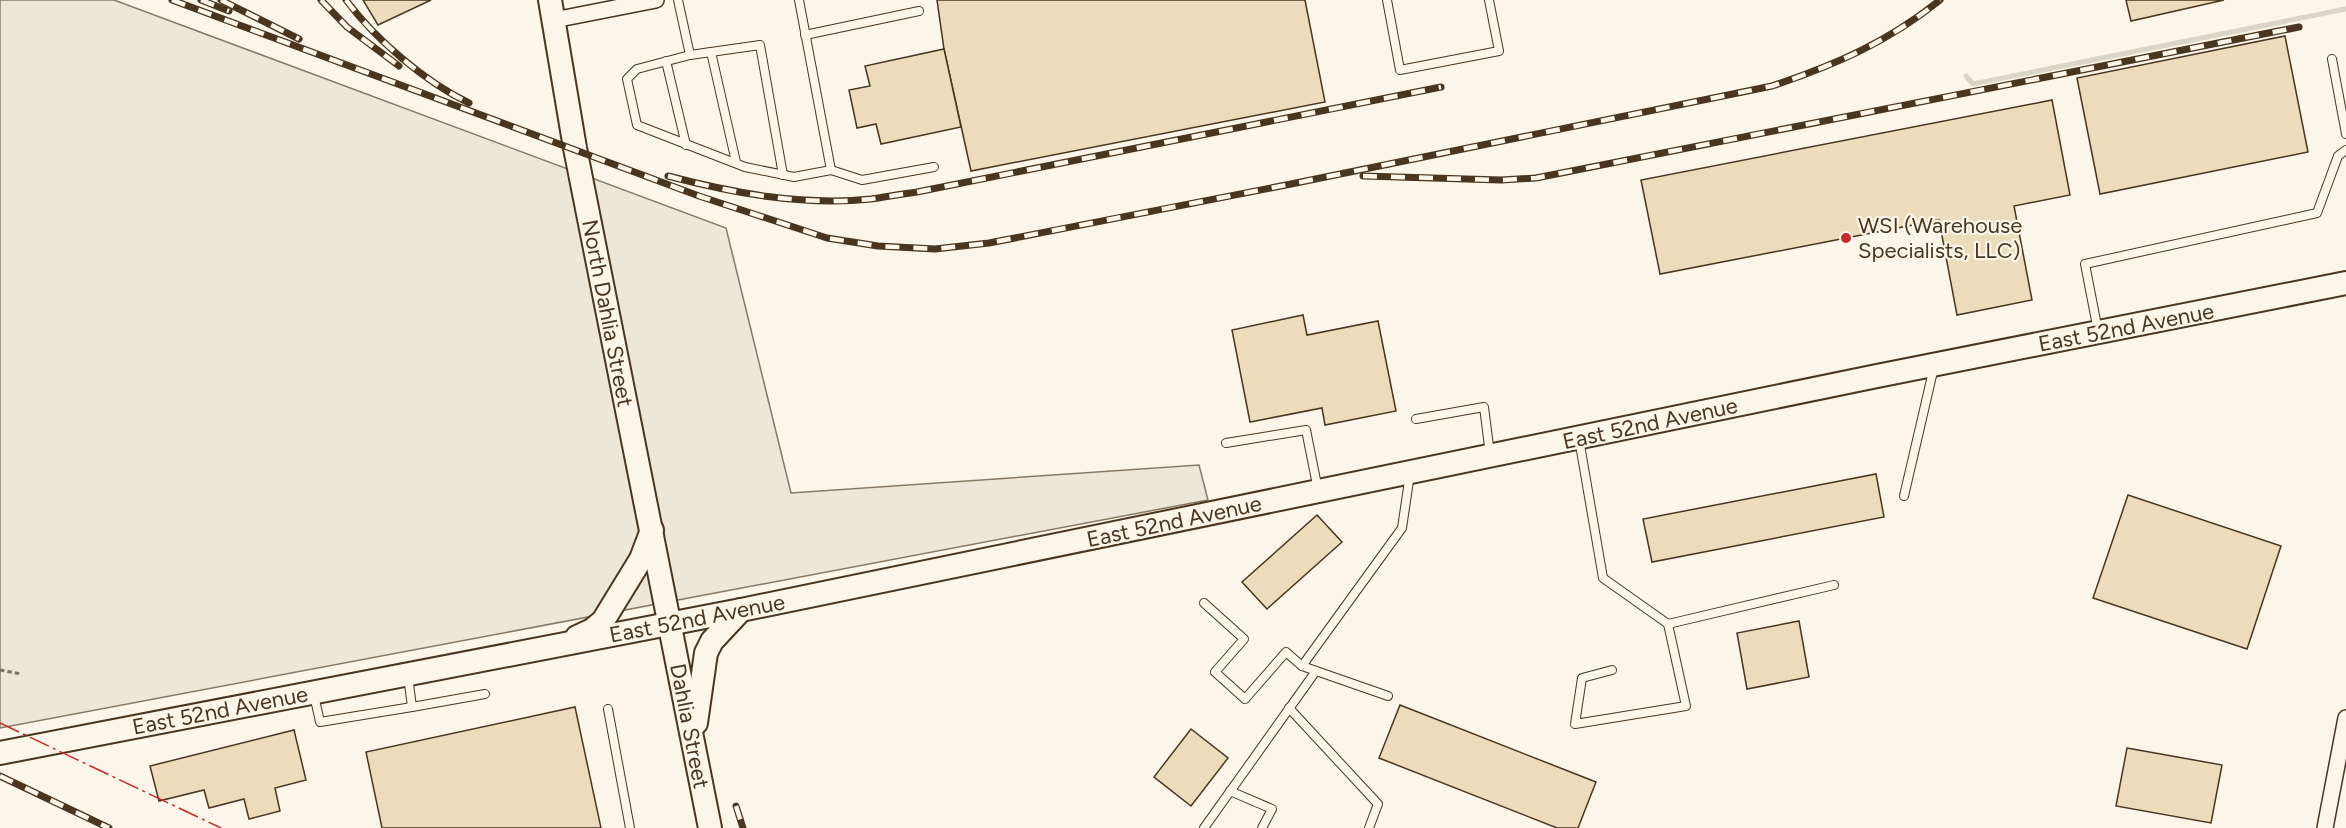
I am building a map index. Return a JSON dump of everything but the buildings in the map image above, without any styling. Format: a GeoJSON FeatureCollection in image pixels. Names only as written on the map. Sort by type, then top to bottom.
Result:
{"type":"FeatureCollection","features":[{"type":"Feature","properties":{"kind":"street"},"geometry":{"type":"LineString","coordinates":[[552,10],[656,0]]}},
{"type":"Feature","properties":{"kind":"street","name":"North Dahlia Street"},"geometry":{"type":"LineString","coordinates":[[552,10],[575,148],[670,624]]}},
{"type":"Feature","properties":{"kind":"street","name":"East 52nd Avenue"},"geometry":{"type":"LineString","coordinates":[[0,753],[741,610],[2346,283]]}},
{"type":"Feature","properties":{"kind":"street"},"geometry":{"type":"LineString","coordinates":[[553,646],[592,630],[603,621],[641,559],[652,528]]}},
{"type":"Feature","properties":{"kind":"street"},"geometry":{"type":"LineString","coordinates":[[696,758],[695,726],[706,653],[712,641],[741,610]]}},
{"type":"Feature","properties":{"kind":"street","name":"Dahlia Street"},"geometry":{"type":"LineString","coordinates":[[670,624],[710,828]]}},
{"type":"Feature","properties":{"kind":"street"},"geometry":{"type":"LineString","coordinates":[[2325,828],[2346,717]]}},
{"type":"Feature","properties":{"kind":"lane"},"geometry":{"type":"LineString","coordinates":[[678,0],[690,55]]}},
{"type":"Feature","properties":{"kind":"lane"},"geometry":{"type":"LineString","coordinates":[[799,0],[831,170]]}},
{"type":"Feature","properties":{"kind":"lane"},"geometry":{"type":"LineString","coordinates":[[1387,0],[1400,70],[1499,51],[1489,0]]}},
{"type":"Feature","properties":{"kind":"lane"},"geometry":{"type":"LineString","coordinates":[[805,34],[919,11]]}},
{"type":"Feature","properties":{"kind":"lane"},"geometry":{"type":"LineString","coordinates":[[783,175],[760,45],[690,55],[666,61],[637,69],[627,80],[637,124],[745,167],[783,175],[794,177],[831,170],[862,180],[934,167]]}},
{"type":"Feature","properties":{"kind":"lane"},"geometry":{"type":"LineString","coordinates":[[711,52],[736,162]]}},
{"type":"Feature","properties":{"kind":"lane"},"geometry":{"type":"LineString","coordinates":[[2332,59],[2346,134]]}},
{"type":"Feature","properties":{"kind":"lane"},"geometry":{"type":"LineString","coordinates":[[666,61],[686,145]]}},
{"type":"Feature","properties":{"kind":"lane"},"geometry":{"type":"LineString","coordinates":[[2098,333],[2085,264],[2318,213],[2338,156],[2346,150]]}},
{"type":"Feature","properties":{"kind":"lane"},"geometry":{"type":"LineString","coordinates":[[1904,496],[1935,365]]}},
{"type":"Feature","properties":{"kind":"lane"},"geometry":{"type":"LineString","coordinates":[[1416,419],[1484,407],[1490,456]]}},
{"type":"Feature","properties":{"kind":"lane"},"geometry":{"type":"LineString","coordinates":[[1226,443],[1306,430],[1319,491]]}},
{"type":"Feature","properties":{"kind":"lane"},"geometry":{"type":"LineString","coordinates":[[1578,438],[1603,578],[1668,624],[1686,706],[1575,724],[1582,678],[1612,670]]}},
{"type":"Feature","properties":{"kind":"lane"},"geometry":{"type":"LineString","coordinates":[[1302,666],[1402,528],[1410,472]]}},
{"type":"Feature","properties":{"kind":"lane"},"geometry":{"type":"LineString","coordinates":[[1668,624],[1834,585]]}},
{"type":"Feature","properties":{"kind":"lane"},"geometry":{"type":"LineString","coordinates":[[1204,603],[1244,639],[1215,672],[1245,699],[1286,652],[1302,666],[1388,696]]}},
{"type":"Feature","properties":{"kind":"lane"},"geometry":{"type":"LineString","coordinates":[[1204,828],[1316,670]]}},
{"type":"Feature","properties":{"kind":"lane"},"geometry":{"type":"LineString","coordinates":[[408,674],[412,707]]}},
{"type":"Feature","properties":{"kind":"lane"},"geometry":{"type":"LineString","coordinates":[[313,692],[320,722],[485,694]]}},
{"type":"Feature","properties":{"kind":"lane"},"geometry":{"type":"LineString","coordinates":[[1289,708],[1378,804],[1369,828]]}},
{"type":"Feature","properties":{"kind":"lane"},"geometry":{"type":"LineString","coordinates":[[608,709],[630,828]]}},
{"type":"Feature","properties":{"kind":"lane"},"geometry":{"type":"LineString","coordinates":[[1230,791],[1272,809],[1262,828]]}},
{"type":"Feature","properties":{"kind":"path"},"geometry":{"type":"LineString","coordinates":[[0,670],[21,674]]}},
{"type":"Feature","properties":{"kind":"shaded area"},"geometry":{"type":"Polygon","coordinates":[[[0,0],[114,0],[726,228],[791,493],[1199,465],[1208,500],[0,728],[0,0]]]}},
{"type":"Feature","properties":{"kind":"waterway"},"geometry":{"type":"LineString","coordinates":[[1966,76],[1973,84],[2346,9]]}},
{"type":"Feature","properties":{"kind":"railway"},"geometry":{"type":"LineString","coordinates":[[172,0],[699,196],[827,238],[878,246],[935,249],[989,243],[1772,86],[1818,70],[1860,51],[1901,28],[1940,0]]}},
{"type":"Feature","properties":{"kind":"railway"},"geometry":{"type":"LineString","coordinates":[[201,0],[229,11]]}},
{"type":"Feature","properties":{"kind":"railway"},"geometry":{"type":"LineString","coordinates":[[221,0],[299,39]]}},
{"type":"Feature","properties":{"kind":"railway"},"geometry":{"type":"LineString","coordinates":[[321,0],[347,27],[399,66]]}},
{"type":"Feature","properties":{"kind":"railway"},"geometry":{"type":"LineString","coordinates":[[346,0],[371,30],[402,58],[435,84],[469,103]]}},
{"type":"Feature","properties":{"kind":"railway"},"geometry":{"type":"LineString","coordinates":[[1363,176],[1501,180],[1536,178],[2299,27]]}},
{"type":"Feature","properties":{"kind":"railway"},"geometry":{"type":"LineString","coordinates":[[668,176],[743,193],[794,199],[819,201],[871,199],[917,192],[1441,87]]}},
{"type":"Feature","properties":{"kind":"railway"},"geometry":{"type":"LineString","coordinates":[[0,776],[109,828]]}},
{"type":"Feature","properties":{"kind":"railway"},"geometry":{"type":"LineString","coordinates":[[736,806],[743,828]]}},
{"type":"Feature","properties":{"kind":"power"},"geometry":{"type":"LineString","coordinates":[[0,723],[221,828]]}},
{"type":"Feature","properties":{"kind":"place","name":"WSI (Warehouse Specialists, LLC)"},"geometry":{"type":"Point","coordinates":[1846,238]}}]}
